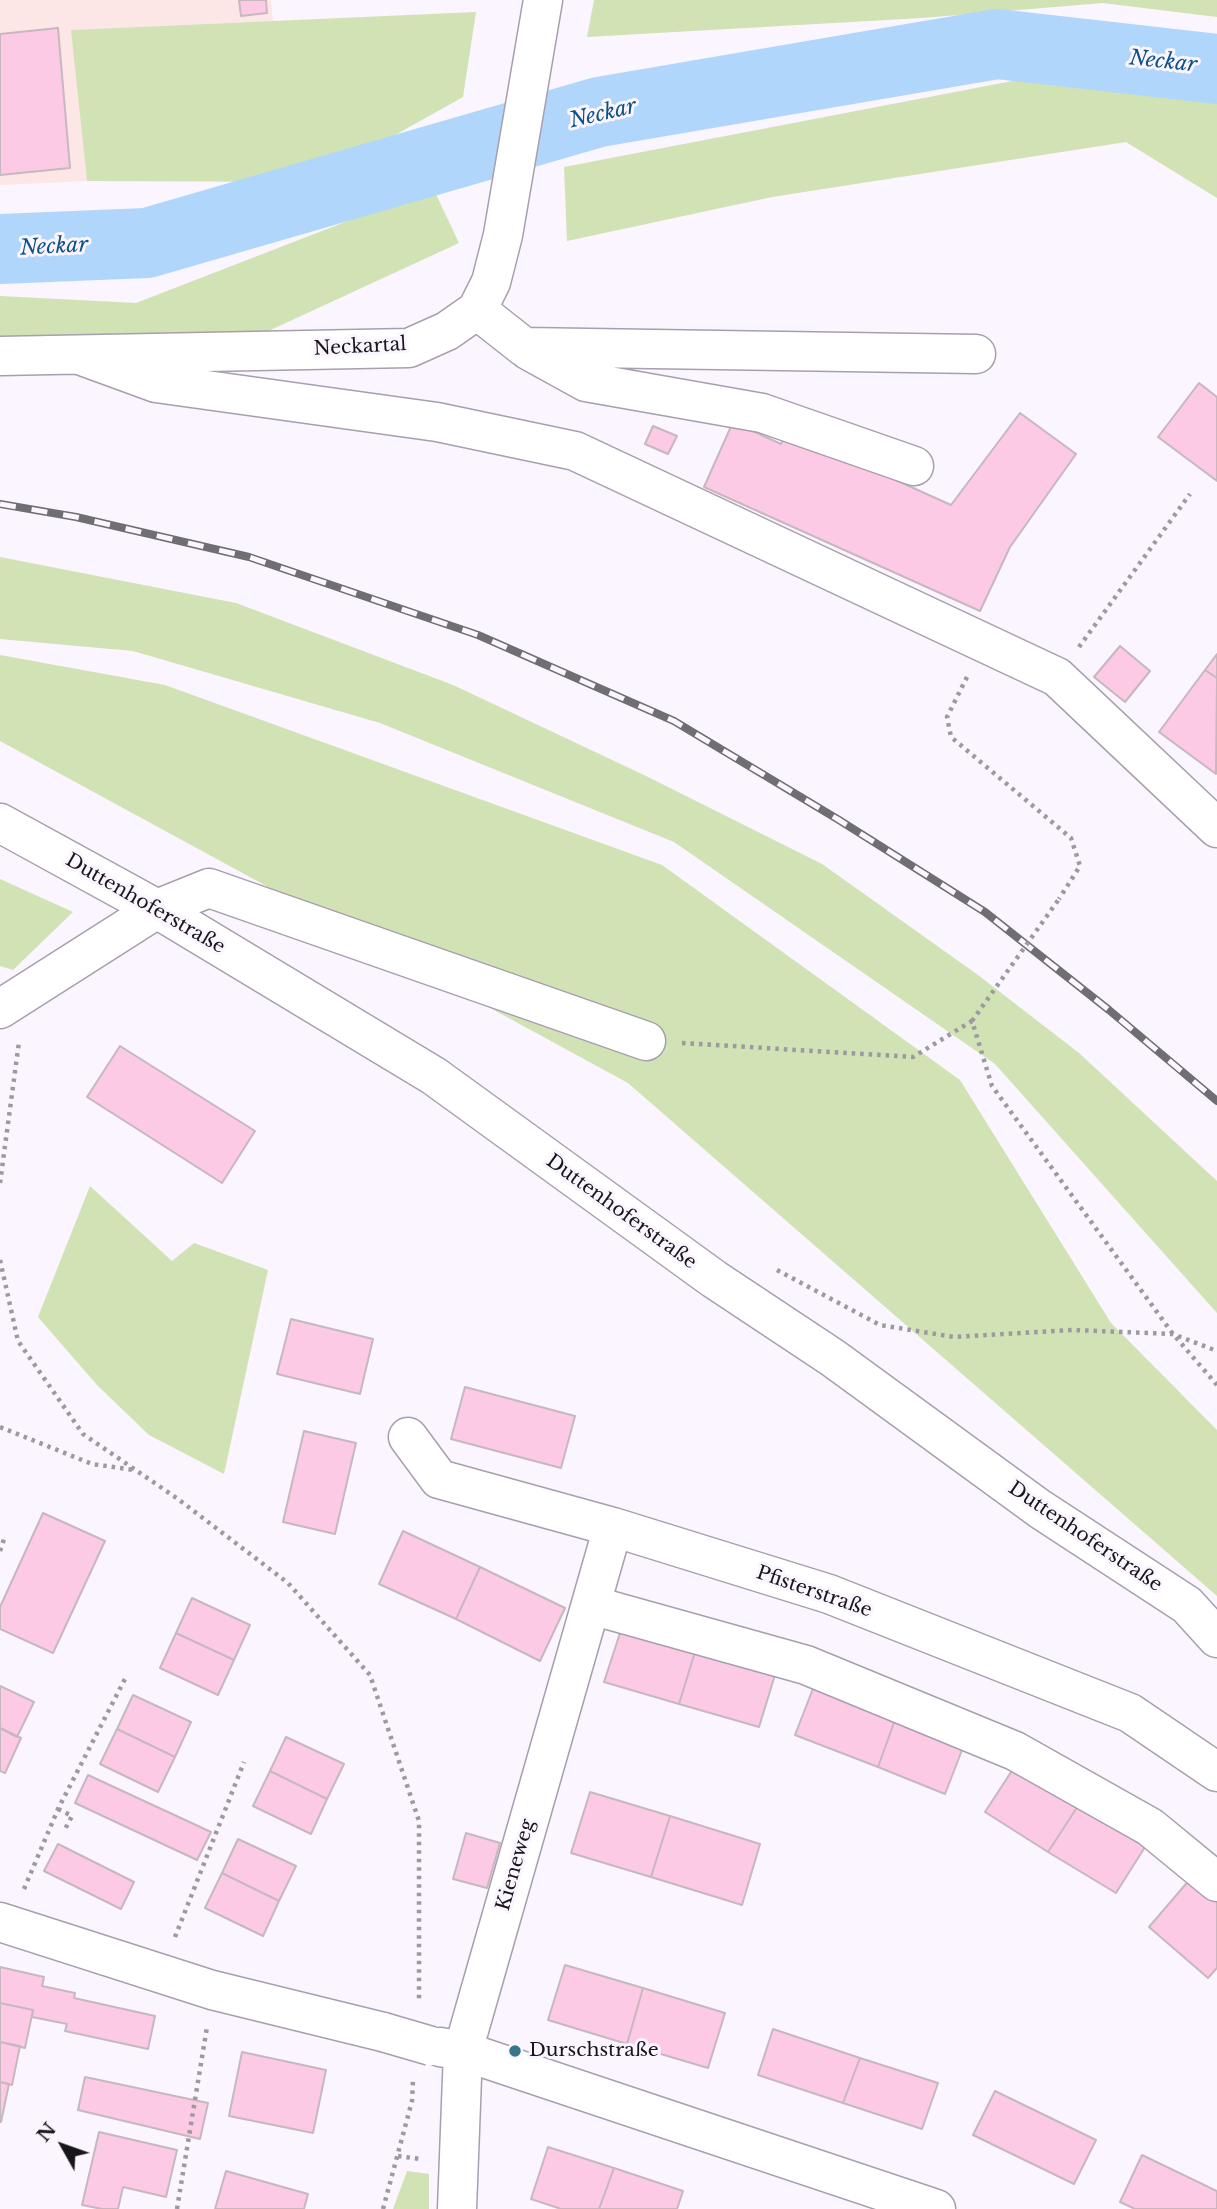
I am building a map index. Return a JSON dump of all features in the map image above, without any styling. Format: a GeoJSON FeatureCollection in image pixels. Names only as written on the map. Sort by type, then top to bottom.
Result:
{"type":"FeatureCollection","features":[{"type":"Feature","properties":{"kind":"street","name":"Neckartal"},"geometry":{"type":"LineString","coordinates":[[0,356],[409,348],[447,331],[477,310],[491,282],[503,235],[543,4]]}},
{"type":"Feature","properties":{"kind":"street"},"geometry":{"type":"LineString","coordinates":[[477,310],[524,347],[586,382],[762,414],[914,466]]}},
{"type":"Feature","properties":{"kind":"street"},"geometry":{"type":"LineString","coordinates":[[524,347],[976,354]]}},
{"type":"Feature","properties":{"kind":"street"},"geometry":{"type":"LineString","coordinates":[[82,356],[156,383],[437,422],[575,450],[1057,677],[1217,828]]}},
{"type":"Feature","properties":{"kind":"street","name":"Duttenhoferstraße"},"geometry":{"type":"LineString","coordinates":[[0,823],[157,909],[434,1076],[714,1279],[833,1358],[1040,1509],[1187,1605],[1217,1638]]}},
{"type":"Feature","properties":{"kind":"street"},"geometry":{"type":"LineString","coordinates":[[13,1002],[157,909],[209,888],[646,1041]]}},
{"type":"Feature","properties":{"kind":"street","name":"Pfisterstraße"},"geometry":{"type":"LineString","coordinates":[[408,1437],[439,1479],[613,1527],[829,1594],[1130,1713],[1217,1772]]}},
{"type":"Feature","properties":{"kind":"street","name":"Kieneweg"},"geometry":{"type":"LineString","coordinates":[[457,2209],[447,2048],[591,1605],[613,1527]]}},
{"type":"Feature","properties":{"kind":"street"},"geometry":{"type":"LineString","coordinates":[[591,1605],[806,1665],[1015,1751],[1150,1828],[1217,1882]]}},
{"type":"Feature","properties":{"kind":"street"},"geometry":{"type":"LineString","coordinates":[[4,1924],[212,1990],[447,2048],[936,2209]]}},
{"type":"Feature","properties":{"kind":"path"},"geometry":{"type":"LineString","coordinates":[[1057,677],[1189,494]]}},
{"type":"Feature","properties":{"kind":"path"},"geometry":{"type":"LineString","coordinates":[[646,1041],[913,1057],[972,1021],[1080,866],[1071,838],[951,737],[947,717],[984,644]]}},
{"type":"Feature","properties":{"kind":"path"},"geometry":{"type":"LineString","coordinates":[[0,1184],[13,1002]]}},
{"type":"Feature","properties":{"kind":"path"},"geometry":{"type":"LineString","coordinates":[[972,1021],[992,1086],[1173,1334],[1217,1385]]}},
{"type":"Feature","properties":{"kind":"path"},"geometry":{"type":"LineString","coordinates":[[0,1260],[18,1340],[83,1434],[178,1499],[288,1583],[370,1675],[419,1821],[419,1996]]}},
{"type":"Feature","properties":{"kind":"path"},"geometry":{"type":"LineString","coordinates":[[769,1266],[880,1325],[954,1338],[1073,1330],[1173,1334],[1217,1351]]}},
{"type":"Feature","properties":{"kind":"path"},"geometry":{"type":"LineString","coordinates":[[0,1427],[92,1464],[135,1470]]}},
{"type":"Feature","properties":{"kind":"path"},"geometry":{"type":"LineString","coordinates":[[0,1551],[4,1539]]}},
{"type":"Feature","properties":{"kind":"path"},"geometry":{"type":"LineString","coordinates":[[4,1924],[58,1809],[127,1675]]}},
{"type":"Feature","properties":{"kind":"path"},"geometry":{"type":"LineString","coordinates":[[161,1973],[244,1762]]}},
{"type":"Feature","properties":{"kind":"path"},"geometry":{"type":"LineString","coordinates":[[58,1809],[72,1816],[64,1831]]}},
{"type":"Feature","properties":{"kind":"path"},"geometry":{"type":"LineString","coordinates":[[177,2209],[212,1990]]}},
{"type":"Feature","properties":{"kind":"path"},"geometry":{"type":"LineString","coordinates":[[383,2209],[412,2101]]}},
{"type":"Feature","properties":{"kind":"shaded area"},"geometry":{"type":"Polygon","coordinates":[[[0,0],[271,0],[273,21],[72,30],[87,181],[0,185],[0,0]]]}},
{"type":"Feature","properties":{"kind":"green space"},"geometry":{"type":"Polygon","coordinates":[[[594,0],[1217,0],[1217,17],[1103,3],[922,18],[587,37],[594,0]]]}},
{"type":"Feature","properties":{"kind":"green space"},"geometry":{"type":"Polygon","coordinates":[[[476,12],[463,97],[311,182],[87,181],[71,30],[476,12]]]}},
{"type":"Feature","properties":{"kind":"green space"},"geometry":{"type":"Polygon","coordinates":[[[1028,78],[1217,99],[1217,198],[1126,142],[772,197],[567,241],[564,167],[1028,78]]]}},
{"type":"Feature","properties":{"kind":"green space"},"geometry":{"type":"Polygon","coordinates":[[[433,188],[459,243],[251,339],[0,336],[0,296],[136,303],[433,188]]]}},
{"type":"Feature","properties":{"kind":"green space"},"geometry":{"type":"Polygon","coordinates":[[[0,557],[236,603],[453,685],[644,775],[822,864],[978,975],[1079,1053],[1217,1181],[1217,1313],[995,1064],[674,842],[380,723],[133,651],[0,639],[0,557]]]}},
{"type":"Feature","properties":{"kind":"green space"},"geometry":{"type":"Polygon","coordinates":[[[0,655],[165,685],[662,865],[960,1080],[1111,1323],[1217,1430],[1217,1596],[628,1083],[0,741],[0,655]]]}},
{"type":"Feature","properties":{"kind":"green space"},"geometry":{"type":"Polygon","coordinates":[[[0,879],[73,912],[13,970],[0,966],[0,879]]]}},
{"type":"Feature","properties":{"kind":"green space"},"geometry":{"type":"Polygon","coordinates":[[[90,1186],[172,1261],[194,1243],[268,1270],[224,1474],[149,1435],[97,1385],[38,1317],[90,1186]]]}},
{"type":"Feature","properties":{"kind":"green space"},"geometry":{"type":"Polygon","coordinates":[[[407,2171],[429,2174],[429,2209],[393,2209],[407,2171]]]}},
{"type":"Feature","properties":{"kind":"building"},"geometry":{"type":"Polygon","coordinates":[[[239,0],[266,0],[267,13],[241,16],[239,0]]]}},
{"type":"Feature","properties":{"kind":"building"},"geometry":{"type":"Polygon","coordinates":[[[58,28],[70,168],[0,175],[0,34],[58,28]]]}},
{"type":"Feature","properties":{"kind":"building"},"geometry":{"type":"Polygon","coordinates":[[[1199,383],[1217,397],[1217,481],[1158,437],[1199,383]]]}},
{"type":"Feature","properties":{"kind":"building"},"geometry":{"type":"Polygon","coordinates":[[[1020,413],[1076,454],[1010,547],[980,611],[704,487],[733,422],[781,444],[787,431],[951,505],[1020,413]]]}},
{"type":"Feature","properties":{"kind":"building"},"geometry":{"type":"Polygon","coordinates":[[[653,426],[677,436],[668,454],[645,444],[653,426]]]}},
{"type":"Feature","properties":{"kind":"building"},"geometry":{"type":"Polygon","coordinates":[[[1120,646],[1150,671],[1125,702],[1094,677],[1120,646]]]}},
{"type":"Feature","properties":{"kind":"building"},"geometry":{"type":"Polygon","coordinates":[[[1217,654],[1217,678],[1205,670],[1217,654]]]}},
{"type":"Feature","properties":{"kind":"building"},"geometry":{"type":"Polygon","coordinates":[[[1205,670],[1217,678],[1216,774],[1159,732],[1205,670]]]}},
{"type":"Feature","properties":{"kind":"building"},"geometry":{"type":"Polygon","coordinates":[[[120,1046],[255,1131],[222,1183],[87,1097],[120,1046]]]}},
{"type":"Feature","properties":{"kind":"building"},"geometry":{"type":"Polygon","coordinates":[[[291,1319],[373,1339],[360,1394],[277,1374],[291,1319]]]}},
{"type":"Feature","properties":{"kind":"building"},"geometry":{"type":"Polygon","coordinates":[[[465,1387],[575,1416],[561,1468],[451,1439],[465,1387]]]}},
{"type":"Feature","properties":{"kind":"building"},"geometry":{"type":"Polygon","coordinates":[[[304,1431],[356,1443],[335,1534],[283,1522],[304,1431]]]}},
{"type":"Feature","properties":{"kind":"building"},"geometry":{"type":"Polygon","coordinates":[[[43,1513],[105,1541],[53,1653],[0,1629],[0,1607],[43,1513]]]}},
{"type":"Feature","properties":{"kind":"building"},"geometry":{"type":"Polygon","coordinates":[[[403,1531],[480,1567],[456,1619],[379,1584],[403,1531]]]}},
{"type":"Feature","properties":{"kind":"building"},"geometry":{"type":"Polygon","coordinates":[[[480,1567],[565,1608],[540,1661],[456,1619],[480,1567]]]}},
{"type":"Feature","properties":{"kind":"building"},"geometry":{"type":"Polygon","coordinates":[[[192,1598],[250,1625],[234,1660],[176,1633],[192,1598]]]}},
{"type":"Feature","properties":{"kind":"building"},"geometry":{"type":"Polygon","coordinates":[[[621,1630],[695,1652],[679,1704],[604,1682],[621,1630]]]}},
{"type":"Feature","properties":{"kind":"building"},"geometry":{"type":"Polygon","coordinates":[[[176,1633],[234,1660],[218,1695],[160,1668],[176,1633]]]}},
{"type":"Feature","properties":{"kind":"building"},"geometry":{"type":"Polygon","coordinates":[[[695,1652],[775,1675],[759,1727],[679,1704],[695,1652]]]}},
{"type":"Feature","properties":{"kind":"building"},"geometry":{"type":"Polygon","coordinates":[[[0,1686],[34,1702],[17,1737],[0,1728],[0,1686]]]}},
{"type":"Feature","properties":{"kind":"building"},"geometry":{"type":"Polygon","coordinates":[[[814,1686],[896,1717],[878,1767],[795,1735],[814,1686]]]}},
{"type":"Feature","properties":{"kind":"building"},"geometry":{"type":"Polygon","coordinates":[[[133,1695],[191,1722],[175,1757],[117,1729],[133,1695]]]}},
{"type":"Feature","properties":{"kind":"building"},"geometry":{"type":"Polygon","coordinates":[[[896,1717],[964,1745],[945,1794],[878,1767],[896,1717]]]}},
{"type":"Feature","properties":{"kind":"building"},"geometry":{"type":"Polygon","coordinates":[[[0,1728],[21,1738],[5,1773],[0,1771],[0,1728]]]}},
{"type":"Feature","properties":{"kind":"building"},"geometry":{"type":"Polygon","coordinates":[[[117,1729],[175,1757],[158,1792],[100,1764],[117,1729]]]}},
{"type":"Feature","properties":{"kind":"building"},"geometry":{"type":"Polygon","coordinates":[[[286,1737],[344,1764],[327,1799],[270,1771],[286,1737]]]}},
{"type":"Feature","properties":{"kind":"building"},"geometry":{"type":"Polygon","coordinates":[[[1015,1766],[1078,1806],[1048,1852],[985,1812],[1015,1766]]]}},
{"type":"Feature","properties":{"kind":"building"},"geometry":{"type":"Polygon","coordinates":[[[270,1771],[327,1799],[311,1834],[253,1806],[270,1771]]]}},
{"type":"Feature","properties":{"kind":"building"},"geometry":{"type":"Polygon","coordinates":[[[88,1775],[211,1832],[197,1860],[75,1803],[88,1775]]]}},
{"type":"Feature","properties":{"kind":"building"},"geometry":{"type":"Polygon","coordinates":[[[590,1792],[670,1816],[651,1877],[571,1853],[590,1792]]]}},
{"type":"Feature","properties":{"kind":"building"},"geometry":{"type":"Polygon","coordinates":[[[1078,1806],[1145,1847],[1116,1893],[1048,1852],[1078,1806]]]}},
{"type":"Feature","properties":{"kind":"building"},"geometry":{"type":"Polygon","coordinates":[[[670,1816],[760,1844],[742,1905],[651,1877],[670,1816]]]}},
{"type":"Feature","properties":{"kind":"building"},"geometry":{"type":"Polygon","coordinates":[[[466,1833],[500,1843],[487,1888],[453,1879],[466,1833]]]}},
{"type":"Feature","properties":{"kind":"building"},"geometry":{"type":"Polygon","coordinates":[[[238,1839],[296,1866],[279,1901],[222,1873],[238,1839]]]}},
{"type":"Feature","properties":{"kind":"building"},"geometry":{"type":"Polygon","coordinates":[[[58,1844],[134,1882],[121,1909],[44,1871],[58,1844]]]}},
{"type":"Feature","properties":{"kind":"building"},"geometry":{"type":"Polygon","coordinates":[[[222,1873],[279,1901],[263,1936],[205,1908],[222,1873]]]}},
{"type":"Feature","properties":{"kind":"building"},"geometry":{"type":"Polygon","coordinates":[[[1191,1878],[1217,1901],[1217,1968],[1208,1978],[1149,1927],[1191,1878]]]}},
{"type":"Feature","properties":{"kind":"building"},"geometry":{"type":"Polygon","coordinates":[[[565,1965],[643,1988],[627,2044],[548,2020],[565,1965]]]}},
{"type":"Feature","properties":{"kind":"building"},"geometry":{"type":"Polygon","coordinates":[[[0,1967],[44,1977],[42,1986],[75,1993],[74,1998],[155,2016],[148,2049],[65,2031],[67,2024],[32,2017],[33,2010],[0,2003],[0,1967]]]}},
{"type":"Feature","properties":{"kind":"building"},"geometry":{"type":"Polygon","coordinates":[[[643,1988],[725,2013],[708,2068],[627,2044],[643,1988]]]}},
{"type":"Feature","properties":{"kind":"building"},"geometry":{"type":"Polygon","coordinates":[[[0,2003],[33,2010],[25,2048],[0,2042],[0,2003]]]}},
{"type":"Feature","properties":{"kind":"building"},"geometry":{"type":"Polygon","coordinates":[[[773,2029],[860,2058],[843,2103],[758,2075],[773,2029]]]}},
{"type":"Feature","properties":{"kind":"building"},"geometry":{"type":"Polygon","coordinates":[[[0,2042],[20,2046],[12,2085],[0,2082],[0,2042]]]}},
{"type":"Feature","properties":{"kind":"building"},"geometry":{"type":"Polygon","coordinates":[[[242,2052],[326,2070],[313,2133],[229,2116],[242,2052]]]}},
{"type":"Feature","properties":{"kind":"building"},"geometry":{"type":"Polygon","coordinates":[[[860,2058],[938,2083],[922,2129],[843,2103],[860,2058]]]}},
{"type":"Feature","properties":{"kind":"building"},"geometry":{"type":"Polygon","coordinates":[[[85,2077],[208,2103],[200,2139],[78,2110],[85,2077]]]}},
{"type":"Feature","properties":{"kind":"building"},"geometry":{"type":"Polygon","coordinates":[[[0,2082],[9,2084],[1,2122],[0,2122],[0,2082]]]}},
{"type":"Feature","properties":{"kind":"building"},"geometry":{"type":"Polygon","coordinates":[[[995,2091],[1096,2140],[1074,2184],[973,2135],[995,2091]]]}},
{"type":"Feature","properties":{"kind":"building"},"geometry":{"type":"Polygon","coordinates":[[[99,2132],[177,2150],[166,2197],[123,2187],[118,2209],[82,2205],[99,2132]]]}},
{"type":"Feature","properties":{"kind":"building"},"geometry":{"type":"Polygon","coordinates":[[[548,2147],[614,2168],[599,2209],[561,2209],[531,2199],[548,2147]]]}},
{"type":"Feature","properties":{"kind":"building"},"geometry":{"type":"Polygon","coordinates":[[[1142,2155],[1217,2191],[1217,2209],[1135,2209],[1120,2202],[1142,2155]]]}},
{"type":"Feature","properties":{"kind":"building"},"geometry":{"type":"Polygon","coordinates":[[[614,2168],[683,2191],[677,2209],[599,2209],[614,2168]]]}},
{"type":"Feature","properties":{"kind":"building"},"geometry":{"type":"Polygon","coordinates":[[[226,2171],[308,2194],[304,2209],[215,2209],[226,2171]]]}},
{"type":"Feature","properties":{"kind":"waterway","name":"Neckar"},"geometry":{"type":"LineString","coordinates":[[0,249],[147,243],[599,112],[997,44],[1217,69]]}},
{"type":"Feature","properties":{"kind":"railway"},"geometry":{"type":"LineString","coordinates":[[0,504],[76,517],[249,557],[478,635],[674,721],[985,912],[1109,1010],[1217,1101]]}},
{"type":"Feature","properties":{"kind":"place","name":"Durschstraße"},"geometry":{"type":"Point","coordinates":[515,2051]}}]}
